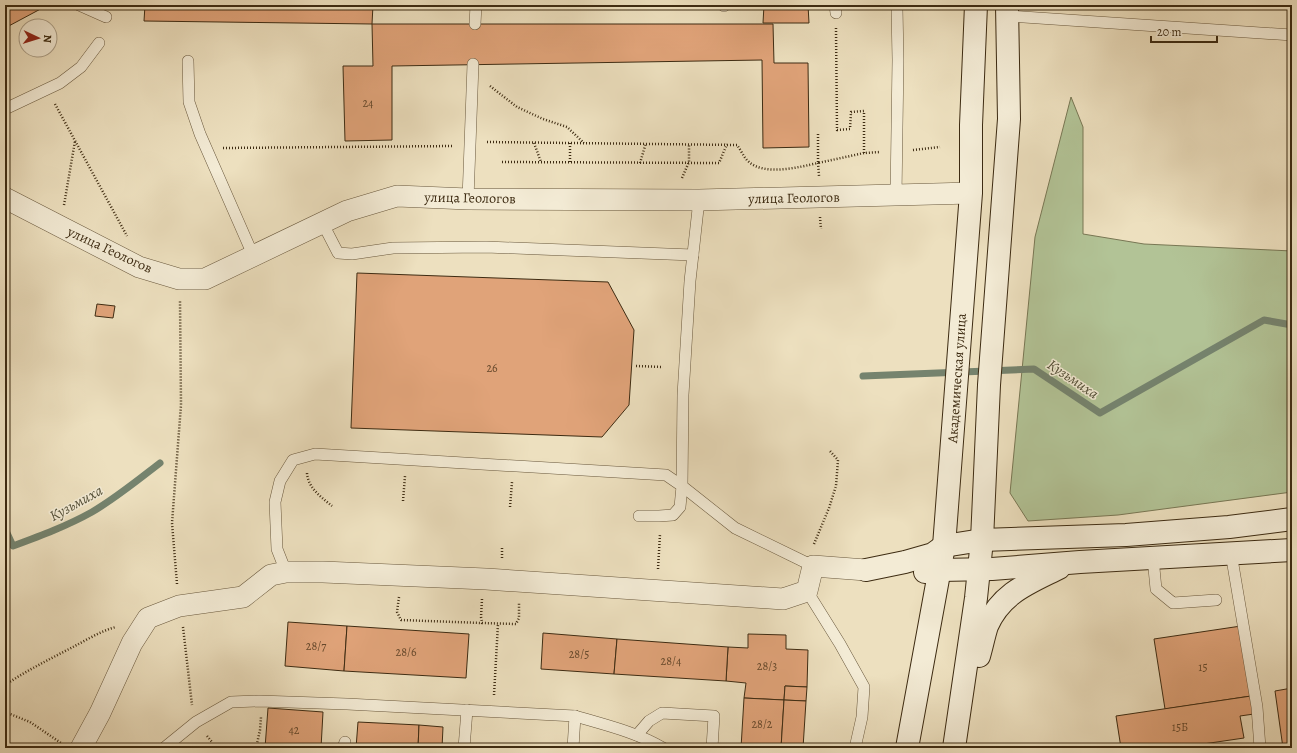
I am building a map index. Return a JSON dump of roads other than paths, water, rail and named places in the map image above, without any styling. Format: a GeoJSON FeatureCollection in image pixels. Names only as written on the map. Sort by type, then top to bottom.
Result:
{"type":"FeatureCollection","features":[{"type":"Feature","properties":{"kind":"main road","name":"Академическая улица"},"geometry":{"type":"LineString","coordinates":[[907,748],[944,546],[971,193],[976,5]]}},
{"type":"Feature","properties":{"kind":"main road"},"geometry":{"type":"LineString","coordinates":[[955,748],[976,598],[982,540],[990,385],[1009,119],[1007,10]]}},
{"type":"Feature","properties":{"kind":"main road"},"geometry":{"type":"LineString","coordinates":[[866,570],[905,562],[933,554],[944,546],[982,540],[1126,535],[1230,527],[1292,519]]}},
{"type":"Feature","properties":{"kind":"main road"},"geometry":{"type":"LineString","coordinates":[[866,570],[905,574],[940,570],[992,569],[1292,550]]}},
{"type":"Feature","properties":{"kind":"main road"},"geometry":{"type":"LineString","coordinates":[[955,748],[988,626],[1001,603],[1016,590],[1070,563]]}},
{"type":"Feature","properties":{"kind":"street","name":"улица Геологов"},"geometry":{"type":"LineString","coordinates":[[5,198],[139,267],[179,279],[205,278],[347,211],[396,196],[468,199],[699,200],[971,193]]}},
{"type":"Feature","properties":{"kind":"street"},"geometry":{"type":"LineString","coordinates":[[71,746],[100,713],[132,643],[148,618],[179,606],[243,597],[271,575],[286,572],[323,572],[486,579],[784,599],[806,591],[813,566],[866,570]]}},
{"type":"Feature","properties":{"kind":"lane"},"geometry":{"type":"LineString","coordinates":[[79,5],[106,17]]}},
{"type":"Feature","properties":{"kind":"lane"},"geometry":{"type":"LineString","coordinates":[[475,24],[476,5]]}},
{"type":"Feature","properties":{"kind":"lane"},"geometry":{"type":"LineString","coordinates":[[896,196],[898,60],[897,8]]}},
{"type":"Feature","properties":{"kind":"lane"},"geometry":{"type":"LineString","coordinates":[[1007,10],[1292,35]]}},
{"type":"Feature","properties":{"kind":"lane"},"geometry":{"type":"LineString","coordinates":[[5,109],[60,83],[81,67],[99,43]]}},
{"type":"Feature","properties":{"kind":"lane"},"geometry":{"type":"LineString","coordinates":[[188,62],[189,102],[253,255]]}},
{"type":"Feature","properties":{"kind":"lane"},"geometry":{"type":"LineString","coordinates":[[468,199],[473,69]]}},
{"type":"Feature","properties":{"kind":"lane"},"geometry":{"type":"LineString","coordinates":[[639,516],[673,515],[680,507],[682,486],[683,395],[690,290],[699,200]]}},
{"type":"Feature","properties":{"kind":"lane"},"geometry":{"type":"LineString","coordinates":[[322,222],[338,253],[352,254],[393,248],[486,247],[693,255]]}},
{"type":"Feature","properties":{"kind":"lane"},"geometry":{"type":"LineString","coordinates":[[286,572],[277,549],[275,502],[280,481],[293,460],[315,454],[666,475],[735,528],[813,566]]}},
{"type":"Feature","properties":{"kind":"lane"},"geometry":{"type":"LineString","coordinates":[[1231,553],[1257,707],[1260,748]]}},
{"type":"Feature","properties":{"kind":"lane"},"geometry":{"type":"LineString","coordinates":[[1153,558],[1156,590],[1173,603],[1216,600]]}},
{"type":"Feature","properties":{"kind":"lane"},"geometry":{"type":"LineString","coordinates":[[806,591],[840,644],[864,688],[862,717],[855,748]]}},
{"type":"Feature","properties":{"kind":"lane"},"geometry":{"type":"LineString","coordinates":[[164,748],[196,722],[231,702],[262,701],[575,716],[637,735],[650,740],[663,748]]}},
{"type":"Feature","properties":{"kind":"lane"},"geometry":{"type":"LineString","coordinates":[[464,748],[467,710]]}},
{"type":"Feature","properties":{"kind":"lane"},"geometry":{"type":"LineString","coordinates":[[637,735],[649,721],[662,713],[714,716],[712,748]]}},
{"type":"Feature","properties":{"kind":"lane"},"geometry":{"type":"LineString","coordinates":[[573,748],[575,716]]}},
{"type":"Feature","properties":{"kind":"waterway","name":"Кузьмиха"},"geometry":{"type":"LineString","coordinates":[[863,376],[1034,369],[1100,413],[1264,320],[1292,325]]}},
{"type":"Feature","properties":{"kind":"waterway","name":"Кузьмиха"},"geometry":{"type":"LineString","coordinates":[[5,533],[7,533],[13,546],[43,535],[83,517],[101,507],[127,489],[160,463]]}}]}
